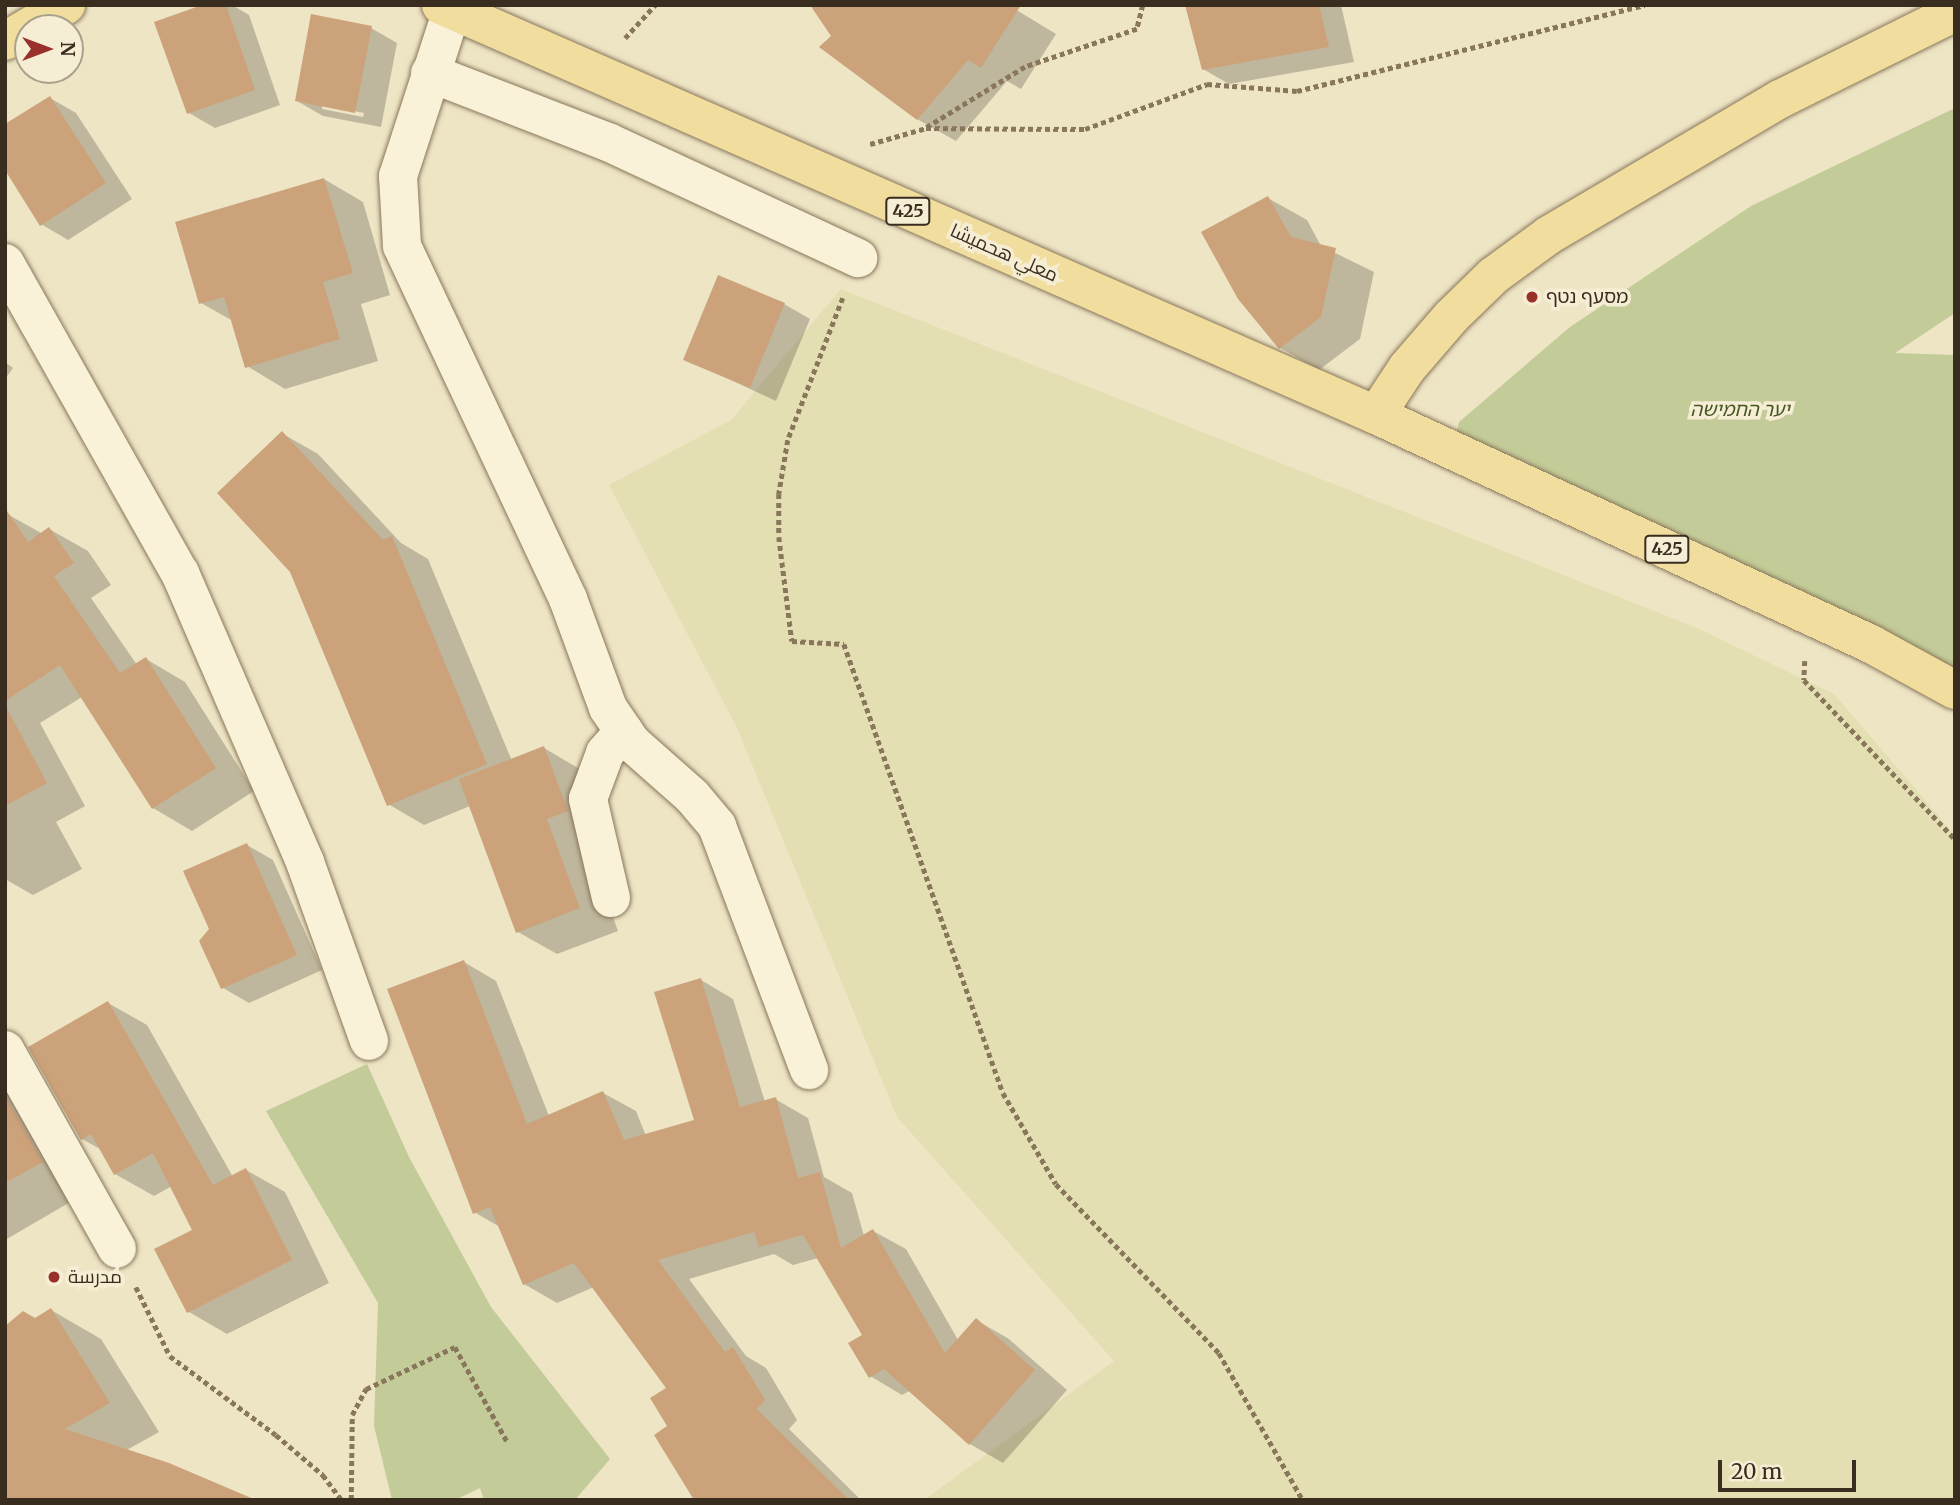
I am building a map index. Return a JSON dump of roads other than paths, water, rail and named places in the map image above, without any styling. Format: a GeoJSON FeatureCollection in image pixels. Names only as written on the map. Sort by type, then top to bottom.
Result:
{"type":"FeatureCollection","features":[{"type":"Feature","properties":{"kind":"main road"},"geometry":{"type":"LineString","coordinates":[[5,41],[66,5]]}},
{"type":"Feature","properties":{"kind":"main road","name":"معلي هحميشا"},"geometry":{"type":"LineString","coordinates":[[446,7],[1376,415]]}},
{"type":"Feature","properties":{"kind":"main road"},"geometry":{"type":"LineString","coordinates":[[1376,415],[1407,368],[1451,317],[1493,276],[1549,235],[1780,99],[1955,12]]}},
{"type":"Feature","properties":{"kind":"main road","name":"425"},"geometry":{"type":"LineString","coordinates":[[1376,415],[1810,615],[1955,690]]}},
{"type":"Feature","properties":{"kind":"street"},"geometry":{"type":"LineString","coordinates":[[446,7],[398,176],[402,246],[568,599],[608,708],[624,731],[692,796],[717,826],[809,1070]]}},
{"type":"Feature","properties":{"kind":"street"},"geometry":{"type":"LineString","coordinates":[[429,73],[608,142],[858,258]]}},
{"type":"Feature","properties":{"kind":"street"},"geometry":{"type":"LineString","coordinates":[[5,263],[180,573],[304,862],[369,1041]]}},
{"type":"Feature","properties":{"kind":"street"},"geometry":{"type":"LineString","coordinates":[[611,898],[588,799],[605,754],[624,731]]}},
{"type":"Feature","properties":{"kind":"street"},"geometry":{"type":"LineString","coordinates":[[5,1049],[117,1249]]}},
{"type":"Feature","properties":{"kind":"place","name":"מסעף נטף"},"geometry":{"type":"Point","coordinates":[1532,297]}},
{"type":"Feature","properties":{"kind":"place","name":"مدرسة"},"geometry":{"type":"Point","coordinates":[54,1277]}},
{"type":"Feature","properties":{"kind":"park label","name":"יער החמישה"},"geometry":{"type":"Point","coordinates":[1740,410]}}]}
